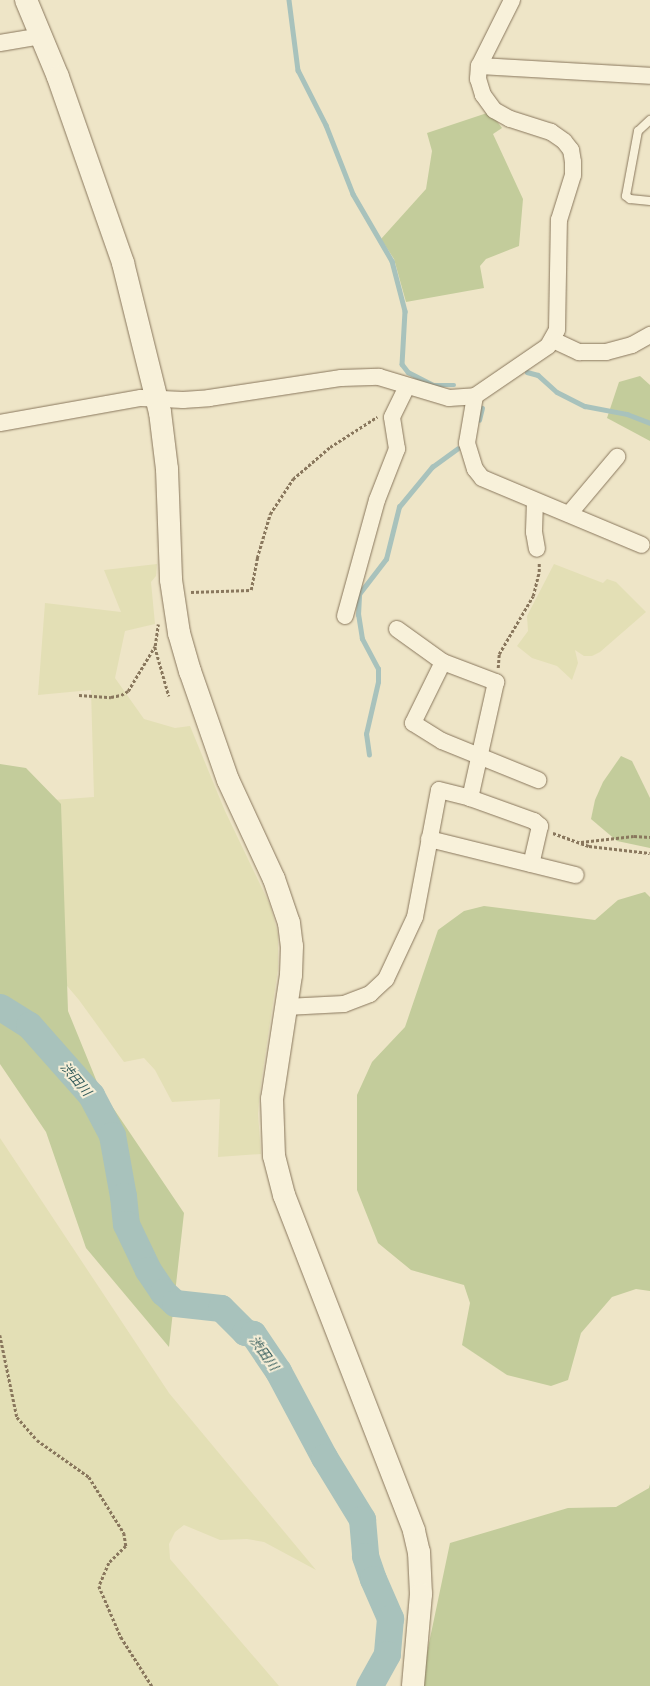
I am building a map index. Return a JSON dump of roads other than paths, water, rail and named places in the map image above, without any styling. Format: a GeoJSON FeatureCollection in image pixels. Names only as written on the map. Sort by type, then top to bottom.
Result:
{"type":"FeatureCollection","features":[{"type":"Feature","properties":{"kind":"street"},"geometry":{"type":"LineString","coordinates":[[26,0],[42,36],[123,262],[156,397],[166,469],[173,592],[179,633],[192,677],[228,780],[274,879],[289,923],[292,960],[272,1099],[274,1156],[284,1195],[414,1531],[419,1552],[421,1594],[413,1686]]}},
{"type":"Feature","properties":{"kind":"street"},"geometry":{"type":"LineString","coordinates":[[0,423],[141,398],[156,397],[183,400],[222,396],[341,378],[379,377],[449,398],[475,396],[548,346],[553,340],[557,330],[559,220],[573,175],[571,150],[564,141],[551,132],[510,119],[494,110],[483,95],[478,79],[479,66],[512,0]]}},
{"type":"Feature","properties":{"kind":"street"},"geometry":{"type":"LineString","coordinates":[[0,43],[42,36]]}},
{"type":"Feature","properties":{"kind":"street"},"geometry":{"type":"LineString","coordinates":[[479,66],[650,76]]}},
{"type":"Feature","properties":{"kind":"street"},"geometry":{"type":"LineString","coordinates":[[553,340],[579,352],[606,352],[632,345],[650,335]]}},
{"type":"Feature","properties":{"kind":"street"},"geometry":{"type":"LineString","coordinates":[[345,616],[377,500],[397,450],[392,417],[407,386]]}},
{"type":"Feature","properties":{"kind":"street"},"geometry":{"type":"LineString","coordinates":[[475,396],[466,443],[475,469],[489,482],[642,545]]}},
{"type":"Feature","properties":{"kind":"street"},"geometry":{"type":"LineString","coordinates":[[569,514],[617,457]]}},
{"type":"Feature","properties":{"kind":"street"},"geometry":{"type":"LineString","coordinates":[[535,502],[534,532],[537,549]]}},
{"type":"Feature","properties":{"kind":"street"},"geometry":{"type":"LineString","coordinates":[[397,628],[443,662],[496,682],[482,756],[470,798]]}},
{"type":"Feature","properties":{"kind":"street"},"geometry":{"type":"LineString","coordinates":[[443,662],[413,723],[442,741],[538,780]]}},
{"type":"Feature","properties":{"kind":"street"},"geometry":{"type":"LineString","coordinates":[[286,1007],[344,1004],[360,999],[380,987],[392,970],[415,917],[439,790],[470,798],[534,821],[540,826],[531,864]]}},
{"type":"Feature","properties":{"kind":"street"},"geometry":{"type":"LineString","coordinates":[[429,839],[576,874]]}},
{"type":"Feature","properties":{"kind":"lane"},"geometry":{"type":"LineString","coordinates":[[650,120],[638,131],[626,196],[630,199],[650,201]]}},
{"type":"Feature","properties":{"kind":"waterway"},"geometry":{"type":"LineString","coordinates":[[289,0],[298,70],[326,125],[353,194],[392,261],[405,311],[402,364],[408,372],[434,385],[454,385]]}},
{"type":"Feature","properties":{"kind":"waterway"},"geometry":{"type":"LineString","coordinates":[[527,372],[538,375],[557,392],[585,406],[627,414],[650,423]]}},
{"type":"Feature","properties":{"kind":"waterway"},"geometry":{"type":"LineString","coordinates":[[479,420],[482,408]]}},
{"type":"Feature","properties":{"kind":"waterway"},"geometry":{"type":"LineString","coordinates":[[369,755],[366,734],[378,682],[378,669],[362,639],[358,615],[359,594],[386,559],[399,507],[432,467],[457,449]]}},
{"type":"Feature","properties":{"kind":"waterway","name":"渋田川"},"geometry":{"type":"LineString","coordinates":[[0,1007],[29,1025],[91,1095],[112,1135],[123,1196],[126,1224],[148,1270],[163,1292],[175,1303],[221,1308],[245,1332],[253,1334],[278,1371],[324,1457],[362,1519],[365,1556],[390,1618],[387,1654],[369,1686]]}}]}
